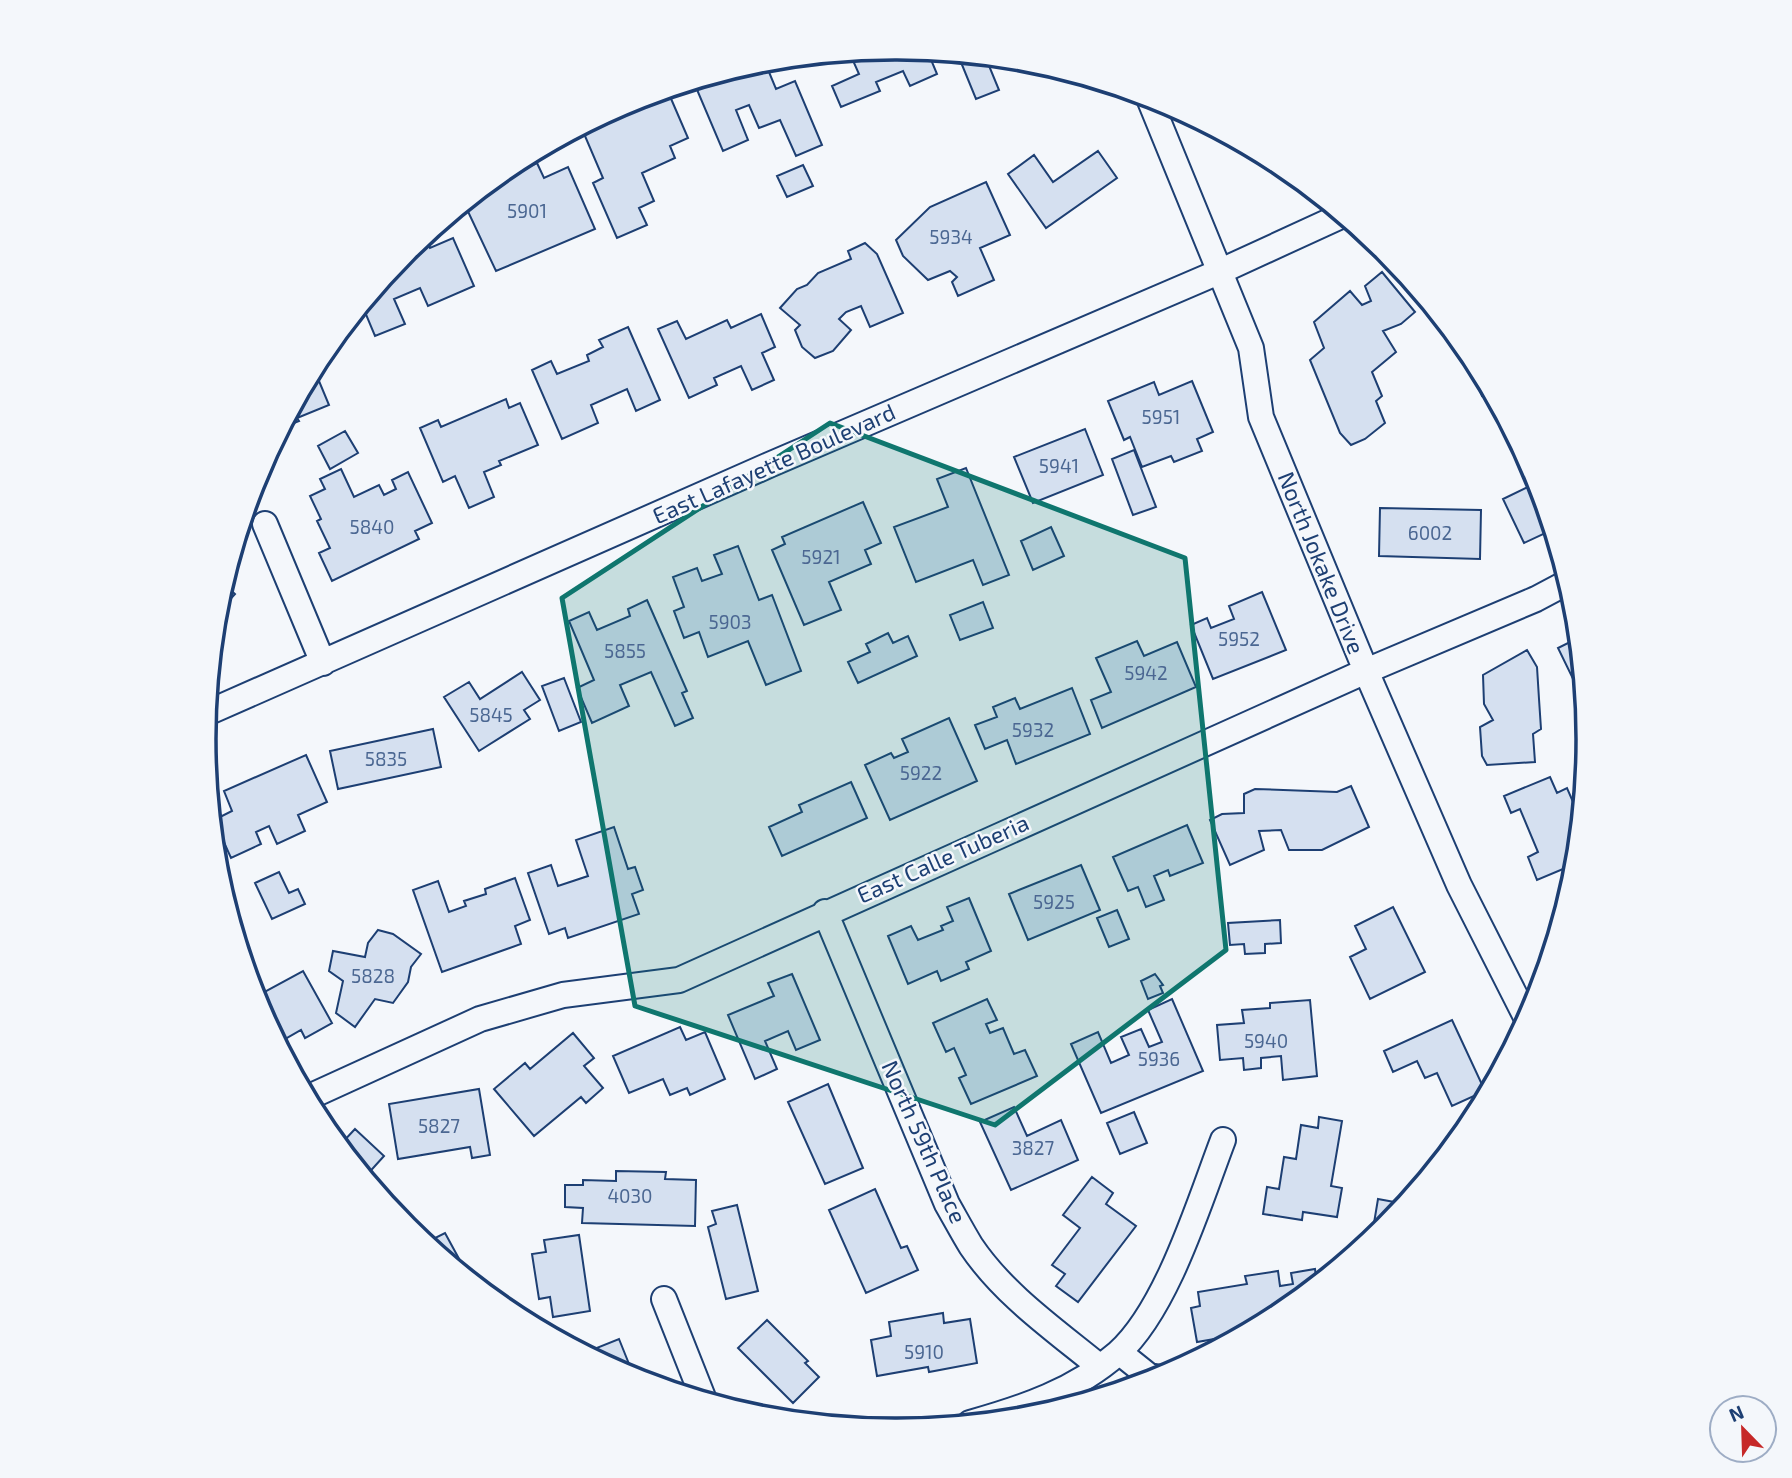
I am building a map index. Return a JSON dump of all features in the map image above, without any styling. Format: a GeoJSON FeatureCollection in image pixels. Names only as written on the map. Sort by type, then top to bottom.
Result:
{"type":"FeatureCollection","features":[{"type":"Feature","properties":{"kind":"street","name":"North Jokake Drive"},"geometry":{"type":"LineString","coordinates":[[1154,110],[1251,348],[1261,417],[1366,671],[1460,885],[1521,1006]]}},
{"type":"Feature","properties":{"kind":"street","name":"East Lafayette Boulevard"},"geometry":{"type":"LineString","coordinates":[[217,709],[769,465],[1221,271],[1334,219]]}},
{"type":"Feature","properties":{"kind":"street"},"geometry":{"type":"LineString","coordinates":[[265,524],[323,663]]}},
{"type":"Feature","properties":{"kind":"street","name":"East Calle Tuberia"},"geometry":{"type":"LineString","coordinates":[[317,1094],[480,1019],[563,995],[679,979],[1558,587]]}},
{"type":"Feature","properties":{"kind":"street","name":"North 59th Place"},"geometry":{"type":"LineString","coordinates":[[825,912],[947,1204],[972,1247],[999,1280],[1037,1316],[1110,1360],[1141,1373]]}},
{"type":"Feature","properties":{"kind":"street"},"geometry":{"type":"LineString","coordinates":[[1035,1404],[1068,1387],[1110,1360],[1148,1317],[1163,1290],[1188,1231],[1223,1140]]}},
{"type":"Feature","properties":{"kind":"street"},"geometry":{"type":"LineString","coordinates":[[664,1299],[700,1389]]}},
{"type":"Feature","properties":{"kind":"highlighted area"},"geometry":{"type":"Polygon","coordinates":[[[830,423],[1185,558],[1226,950],[995,1125],[635,1006],[562,598],[830,423]]]}},
{"type":"Feature","properties":{"kind":"building"},"geometry":{"type":"Polygon","coordinates":[[[853,61],[932,61],[937,74],[910,86],[903,71],[876,82],[880,91],[841,107],[832,86],[859,74],[853,61]]]}},
{"type":"Feature","properties":{"kind":"building"},"geometry":{"type":"Polygon","coordinates":[[[961,63],[989,66],[999,90],[976,99],[961,63]]]}},
{"type":"Feature","properties":{"kind":"building"},"geometry":{"type":"Polygon","coordinates":[[[769,72],[776,89],[795,81],[822,145],[796,156],[780,120],[759,128],[749,105],[736,110],[748,140],[723,151],[697,90],[769,72]]]}},
{"type":"Feature","properties":{"kind":"building"},"geometry":{"type":"Polygon","coordinates":[[[671,99],[688,138],[670,146],[675,158],[642,173],[654,201],[639,208],[647,225],[617,238],[593,183],[603,178],[585,136],[636,111],[671,99]]]}},
{"type":"Feature","properties":{"kind":"building"},"geometry":{"type":"Polygon","coordinates":[[[1098,151],[1117,178],[1046,228],[1008,174],[1034,155],[1053,182],[1098,151]]]}},
{"type":"Feature","properties":{"kind":"building"},"geometry":{"type":"Polygon","coordinates":[[[537,163],[544,178],[568,167],[595,229],[496,271],[468,212],[537,163]]]}},
{"type":"Feature","properties":{"kind":"building"},"geometry":{"type":"Polygon","coordinates":[[[803,165],[813,186],[787,197],[777,176],[803,165]]]}},
{"type":"Feature","properties":{"kind":"building"},"geometry":{"type":"Polygon","coordinates":[[[986,182],[1010,235],[980,248],[994,280],[958,296],[952,282],[957,277],[950,271],[928,280],[903,256],[896,240],[930,207],[986,182]]]}},
{"type":"Feature","properties":{"kind":"building"},"geometry":{"type":"Polygon","coordinates":[[[453,238],[474,286],[428,306],[420,288],[394,299],[405,324],[375,336],[366,314],[429,246],[453,238]]]}},
{"type":"Feature","properties":{"kind":"building"},"geometry":{"type":"Polygon","coordinates":[[[865,243],[877,254],[903,313],[870,327],[861,306],[846,312],[839,319],[851,330],[833,351],[815,358],[802,347],[795,330],[800,325],[780,308],[797,289],[807,285],[818,273],[851,259],[848,251],[865,243]]]}},
{"type":"Feature","properties":{"kind":"building"},"geometry":{"type":"Polygon","coordinates":[[[1382,272],[1415,312],[1401,324],[1383,331],[1396,352],[1372,372],[1382,396],[1376,401],[1385,423],[1365,439],[1351,445],[1340,433],[1310,360],[1324,348],[1314,322],[1350,291],[1362,305],[1371,301],[1365,286],[1382,272]]]}},
{"type":"Feature","properties":{"kind":"building"},"geometry":{"type":"Polygon","coordinates":[[[761,314],[775,347],[762,353],[774,380],[752,390],[741,366],[714,378],[717,385],[689,398],[658,329],[677,321],[686,339],[727,320],[731,328],[761,314]]]}},
{"type":"Feature","properties":{"kind":"building"},"geometry":{"type":"Polygon","coordinates":[[[628,327],[660,400],[636,411],[627,389],[591,405],[598,423],[562,439],[532,370],[551,361],[557,374],[589,361],[587,355],[603,347],[599,340],[628,327]]]}},
{"type":"Feature","properties":{"kind":"building"},"geometry":{"type":"Polygon","coordinates":[[[319,381],[329,405],[298,418],[319,381]]]}},
{"type":"Feature","properties":{"kind":"building"},"geometry":{"type":"Polygon","coordinates":[[[1192,381],[1213,432],[1197,439],[1202,451],[1174,462],[1171,456],[1142,467],[1130,437],[1124,440],[1108,401],[1154,382],[1159,395],[1192,381]]]}},
{"type":"Feature","properties":{"kind":"building"},"geometry":{"type":"Polygon","coordinates":[[[506,399],[509,408],[520,403],[538,445],[499,461],[501,465],[484,472],[494,497],[469,508],[455,476],[443,482],[420,428],[438,420],[441,427],[506,399]]]}},
{"type":"Feature","properties":{"kind":"building"},"geometry":{"type":"Polygon","coordinates":[[[1085,429],[1103,475],[1033,503],[1014,457],[1085,429]]]}},
{"type":"Feature","properties":{"kind":"building"},"geometry":{"type":"Polygon","coordinates":[[[345,431],[358,453],[330,469],[318,446],[345,431]]]}},
{"type":"Feature","properties":{"kind":"building"},"geometry":{"type":"Polygon","coordinates":[[[1134,450],[1156,507],[1133,515],[1112,459],[1134,450]]]}},
{"type":"Feature","properties":{"kind":"building"},"geometry":{"type":"Polygon","coordinates":[[[966,468],[1009,575],[983,585],[973,560],[916,582],[894,527],[948,507],[937,479],[966,468]]]}},
{"type":"Feature","properties":{"kind":"building"},"geometry":{"type":"Polygon","coordinates":[[[341,469],[354,497],[379,485],[384,495],[396,489],[392,480],[408,472],[432,523],[415,531],[419,539],[332,581],[319,553],[330,548],[317,521],[321,519],[310,496],[325,489],[320,479],[341,469]]]}},
{"type":"Feature","properties":{"kind":"building"},"geometry":{"type":"Polygon","coordinates":[[[1527,487],[1543,534],[1524,543],[1503,499],[1527,487]]]}},
{"type":"Feature","properties":{"kind":"building"},"geometry":{"type":"Polygon","coordinates":[[[863,502],[881,543],[865,550],[871,564],[829,582],[841,610],[804,625],[772,550],[785,544],[782,537],[863,502]]]}},
{"type":"Feature","properties":{"kind":"building"},"geometry":{"type":"Polygon","coordinates":[[[1380,508],[1481,510],[1480,559],[1379,556],[1380,508]]]}},
{"type":"Feature","properties":{"kind":"building"},"geometry":{"type":"Polygon","coordinates":[[[1051,527],[1064,556],[1033,570],[1021,541],[1051,527]]]}},
{"type":"Feature","properties":{"kind":"building"},"geometry":{"type":"Polygon","coordinates":[[[738,546],[759,600],[772,595],[801,671],[766,685],[748,641],[708,657],[699,632],[684,638],[674,611],[684,607],[673,577],[697,568],[702,581],[722,574],[714,555],[738,546]]]}},
{"type":"Feature","properties":{"kind":"building"},"geometry":{"type":"Polygon","coordinates":[[[1262,592],[1286,650],[1213,679],[1191,625],[1207,618],[1211,628],[1234,619],[1229,606],[1262,592]]]}},
{"type":"Feature","properties":{"kind":"building"},"geometry":{"type":"Polygon","coordinates":[[[647,600],[687,691],[682,693],[693,718],[675,726],[651,672],[620,685],[629,706],[592,723],[577,688],[594,680],[569,621],[589,612],[597,630],[630,616],[628,609],[647,600]]]}},
{"type":"Feature","properties":{"kind":"building"},"geometry":{"type":"Polygon","coordinates":[[[983,602],[993,628],[960,640],[950,615],[983,602]]]}},
{"type":"Feature","properties":{"kind":"building"},"geometry":{"type":"Polygon","coordinates":[[[888,633],[893,643],[908,636],[917,656],[858,683],[848,662],[870,652],[866,644],[888,633]]]}},
{"type":"Feature","properties":{"kind":"building"},"geometry":{"type":"Polygon","coordinates":[[[1137,641],[1144,656],[1177,642],[1196,687],[1102,728],[1091,700],[1111,692],[1096,658],[1137,641]]]}},
{"type":"Feature","properties":{"kind":"building"},"geometry":{"type":"Polygon","coordinates":[[[1569,643],[1572,678],[1558,648],[1569,643]]]}},
{"type":"Feature","properties":{"kind":"building"},"geometry":{"type":"Polygon","coordinates":[[[1527,650],[1537,667],[1541,729],[1533,734],[1535,762],[1487,765],[1482,756],[1480,727],[1493,720],[1484,704],[1483,675],[1527,650]]]}},
{"type":"Feature","properties":{"kind":"building"},"geometry":{"type":"Polygon","coordinates":[[[522,672],[540,700],[524,710],[530,719],[479,751],[444,697],[469,682],[480,699],[522,672]]]}},
{"type":"Feature","properties":{"kind":"building"},"geometry":{"type":"Polygon","coordinates":[[[564,678],[581,722],[559,731],[542,686],[564,678]]]}},
{"type":"Feature","properties":{"kind":"building"},"geometry":{"type":"Polygon","coordinates":[[[1072,688],[1090,734],[1016,764],[1007,740],[985,749],[975,725],[997,717],[993,707],[1015,698],[1020,709],[1072,688]]]}},
{"type":"Feature","properties":{"kind":"building"},"geometry":{"type":"Polygon","coordinates":[[[949,718],[977,781],[890,820],[865,765],[891,753],[894,758],[908,752],[902,739],[949,718]]]}},
{"type":"Feature","properties":{"kind":"building"},"geometry":{"type":"Polygon","coordinates":[[[433,729],[441,767],[338,789],[330,751],[433,729]]]}},
{"type":"Feature","properties":{"kind":"building"},"geometry":{"type":"Polygon","coordinates":[[[306,755],[327,802],[298,815],[305,831],[277,844],[269,826],[256,832],[261,844],[231,858],[225,845],[221,817],[232,811],[224,791],[306,755]]]}},
{"type":"Feature","properties":{"kind":"building"},"geometry":{"type":"Polygon","coordinates":[[[1550,777],[1557,793],[1567,788],[1572,801],[1562,869],[1537,880],[1528,857],[1538,852],[1520,809],[1511,813],[1504,796],[1550,777]]]}},
{"type":"Feature","properties":{"kind":"building"},"geometry":{"type":"Polygon","coordinates":[[[851,782],[867,818],[782,856],[769,827],[802,812],[799,805],[851,782]]]}},
{"type":"Feature","properties":{"kind":"building"},"geometry":{"type":"Polygon","coordinates":[[[1351,786],[1369,827],[1322,850],[1289,850],[1281,830],[1259,831],[1264,850],[1230,865],[1210,820],[1222,814],[1244,813],[1244,794],[1255,789],[1337,792],[1351,786]]]}},
{"type":"Feature","properties":{"kind":"building"},"geometry":{"type":"Polygon","coordinates":[[[1187,825],[1203,863],[1170,876],[1168,870],[1154,876],[1164,900],[1146,907],[1138,887],[1128,891],[1113,857],[1187,825]]]}},
{"type":"Feature","properties":{"kind":"building"},"geometry":{"type":"Polygon","coordinates":[[[614,827],[628,869],[635,867],[643,890],[632,894],[639,914],[568,938],[565,928],[549,934],[528,873],[551,865],[558,886],[588,876],[576,840],[614,827]]]}},
{"type":"Feature","properties":{"kind":"building"},"geometry":{"type":"Polygon","coordinates":[[[1081,865],[1100,910],[1028,940],[1009,894],[1081,865]]]}},
{"type":"Feature","properties":{"kind":"building"},"geometry":{"type":"Polygon","coordinates":[[[279,872],[289,893],[298,889],[305,904],[272,919],[255,883],[279,872]]]}},
{"type":"Feature","properties":{"kind":"building"},"geometry":{"type":"Polygon","coordinates":[[[515,878],[530,920],[515,926],[521,944],[442,972],[413,890],[438,881],[449,912],[466,906],[464,901],[486,894],[485,889],[515,878]]]}},
{"type":"Feature","properties":{"kind":"building"},"geometry":{"type":"Polygon","coordinates":[[[969,898],[991,951],[966,962],[969,969],[941,981],[937,971],[908,984],[888,936],[911,926],[918,940],[943,930],[941,926],[953,921],[947,907],[969,898]]]}},
{"type":"Feature","properties":{"kind":"building"},"geometry":{"type":"Polygon","coordinates":[[[1393,907],[1425,972],[1370,999],[1350,957],[1366,949],[1355,926],[1393,907]]]}},
{"type":"Feature","properties":{"kind":"building"},"geometry":{"type":"Polygon","coordinates":[[[1117,910],[1129,939],[1109,947],[1097,918],[1117,910]]]}},
{"type":"Feature","properties":{"kind":"building"},"geometry":{"type":"Polygon","coordinates":[[[1280,920],[1281,943],[1265,944],[1265,953],[1245,954],[1244,944],[1230,945],[1228,923],[1280,920]]]}},
{"type":"Feature","properties":{"kind":"building"},"geometry":{"type":"Polygon","coordinates":[[[378,930],[393,934],[421,954],[411,967],[408,982],[393,1003],[375,999],[355,1027],[336,1013],[343,981],[329,971],[333,951],[365,957],[368,943],[378,930]]]}},
{"type":"Feature","properties":{"kind":"building"},"geometry":{"type":"Polygon","coordinates":[[[303,971],[332,1023],[305,1038],[301,1030],[286,1038],[265,991],[303,971]]]}},
{"type":"Feature","properties":{"kind":"building"},"geometry":{"type":"Polygon","coordinates":[[[792,974],[820,1040],[796,1050],[788,1031],[765,1041],[777,1069],[755,1079],[728,1015],[774,996],[768,983],[792,974]]]}},
{"type":"Feature","properties":{"kind":"building"},"geometry":{"type":"Polygon","coordinates":[[[1155,974],[1163,985],[1160,986],[1163,993],[1148,999],[1141,981],[1155,974]]]}},
{"type":"Feature","properties":{"kind":"building"},"geometry":{"type":"Polygon","coordinates":[[[987,999],[997,1020],[986,1024],[990,1033],[1003,1028],[1014,1054],[1025,1050],[1037,1076],[971,1104],[959,1078],[966,1075],[954,1048],[946,1052],[933,1023],[987,999]]]}},
{"type":"Feature","properties":{"kind":"building"},"geometry":{"type":"Polygon","coordinates":[[[1172,999],[1203,1071],[1101,1113],[1071,1044],[1098,1032],[1111,1063],[1129,1055],[1121,1037],[1141,1029],[1149,1047],[1162,1042],[1148,1010],[1172,999]]]}},
{"type":"Feature","properties":{"kind":"building"},"geometry":{"type":"Polygon","coordinates":[[[1310,1000],[1317,1076],[1283,1080],[1281,1056],[1261,1058],[1261,1068],[1244,1070],[1243,1058],[1220,1060],[1217,1025],[1244,1023],[1242,1010],[1270,1008],[1270,1003],[1310,1000]]]}},
{"type":"Feature","properties":{"kind":"building"},"geometry":{"type":"Polygon","coordinates":[[[1452,1020],[1481,1083],[1474,1096],[1452,1106],[1437,1073],[1425,1078],[1417,1061],[1393,1072],[1384,1051],[1452,1020]]]}},
{"type":"Feature","properties":{"kind":"building"},"geometry":{"type":"Polygon","coordinates":[[[680,1027],[686,1040],[705,1032],[725,1079],[690,1095],[687,1088],[670,1095],[663,1079],[629,1093],[613,1056],[680,1027]]]}},
{"type":"Feature","properties":{"kind":"building"},"geometry":{"type":"Polygon","coordinates":[[[573,1033],[594,1058],[584,1066],[603,1088],[586,1103],[581,1097],[534,1136],[494,1089],[525,1063],[530,1069],[573,1033]]]}},
{"type":"Feature","properties":{"kind":"building"},"geometry":{"type":"Polygon","coordinates":[[[828,1084],[863,1168],[825,1184],[788,1102],[828,1084]]]}},
{"type":"Feature","properties":{"kind":"building"},"geometry":{"type":"Polygon","coordinates":[[[479,1089],[490,1155],[472,1158],[470,1147],[398,1159],[389,1104],[479,1089]]]}},
{"type":"Feature","properties":{"kind":"building"},"geometry":{"type":"Polygon","coordinates":[[[1014,1107],[1027,1136],[1061,1120],[1078,1160],[1011,1190],[980,1122],[1014,1107]]]}},
{"type":"Feature","properties":{"kind":"building"},"geometry":{"type":"Polygon","coordinates":[[[1134,1112],[1147,1143],[1120,1154],[1107,1123],[1134,1112]]]}},
{"type":"Feature","properties":{"kind":"building"},"geometry":{"type":"Polygon","coordinates":[[[1319,1117],[1342,1121],[1331,1186],[1342,1188],[1337,1217],[1303,1212],[1302,1220],[1263,1214],[1267,1187],[1279,1189],[1284,1157],[1296,1159],[1301,1125],[1318,1128],[1319,1117]]]}},
{"type":"Feature","properties":{"kind":"building"},"geometry":{"type":"Polygon","coordinates":[[[355,1129],[384,1156],[371,1170],[346,1138],[355,1129]]]}},
{"type":"Feature","properties":{"kind":"building"},"geometry":{"type":"Polygon","coordinates":[[[616,1171],[666,1172],[665,1179],[696,1180],[695,1226],[582,1223],[583,1208],[565,1207],[565,1185],[583,1185],[583,1180],[616,1181],[616,1171]]]}},
{"type":"Feature","properties":{"kind":"building"},"geometry":{"type":"Polygon","coordinates":[[[1092,1177],[1113,1193],[1106,1204],[1136,1226],[1078,1302],[1056,1286],[1065,1274],[1052,1265],[1080,1228],[1063,1215],[1092,1177]]]}},
{"type":"Feature","properties":{"kind":"building"},"geometry":{"type":"Polygon","coordinates":[[[875,1189],[901,1248],[907,1246],[918,1270],[866,1293],[829,1210],[875,1189]]]}},
{"type":"Feature","properties":{"kind":"building"},"geometry":{"type":"Polygon","coordinates":[[[1378,1199],[1393,1202],[1376,1219],[1374,1221],[1378,1199]]]}},
{"type":"Feature","properties":{"kind":"building"},"geometry":{"type":"Polygon","coordinates":[[[737,1205],[758,1291],[726,1299],[708,1227],[716,1224],[712,1211],[737,1205]]]}},
{"type":"Feature","properties":{"kind":"building"},"geometry":{"type":"Polygon","coordinates":[[[445,1233],[459,1259],[448,1250],[435,1238],[445,1233]]]}},
{"type":"Feature","properties":{"kind":"building"},"geometry":{"type":"Polygon","coordinates":[[[579,1235],[590,1311],[553,1317],[550,1297],[539,1299],[532,1254],[546,1252],[544,1240],[579,1235]]]}},
{"type":"Feature","properties":{"kind":"building"},"geometry":{"type":"Polygon","coordinates":[[[1315,1269],[1316,1273],[1274,1304],[1236,1327],[1213,1339],[1197,1342],[1191,1308],[1200,1306],[1198,1292],[1247,1284],[1245,1276],[1278,1271],[1280,1286],[1293,1284],[1291,1273],[1315,1269]]]}},
{"type":"Feature","properties":{"kind":"building"},"geometry":{"type":"Polygon","coordinates":[[[943,1313],[944,1323],[970,1319],[977,1363],[929,1372],[928,1367],[877,1376],[871,1340],[891,1336],[889,1322],[943,1313]]]}},
{"type":"Feature","properties":{"kind":"building"},"geometry":{"type":"Polygon","coordinates":[[[767,1320],[808,1361],[805,1363],[819,1377],[793,1403],[738,1348],[767,1320]]]}},
{"type":"Feature","properties":{"kind":"building"},"geometry":{"type":"Polygon","coordinates":[[[619,1339],[629,1364],[596,1348],[619,1339]]]}}]}
